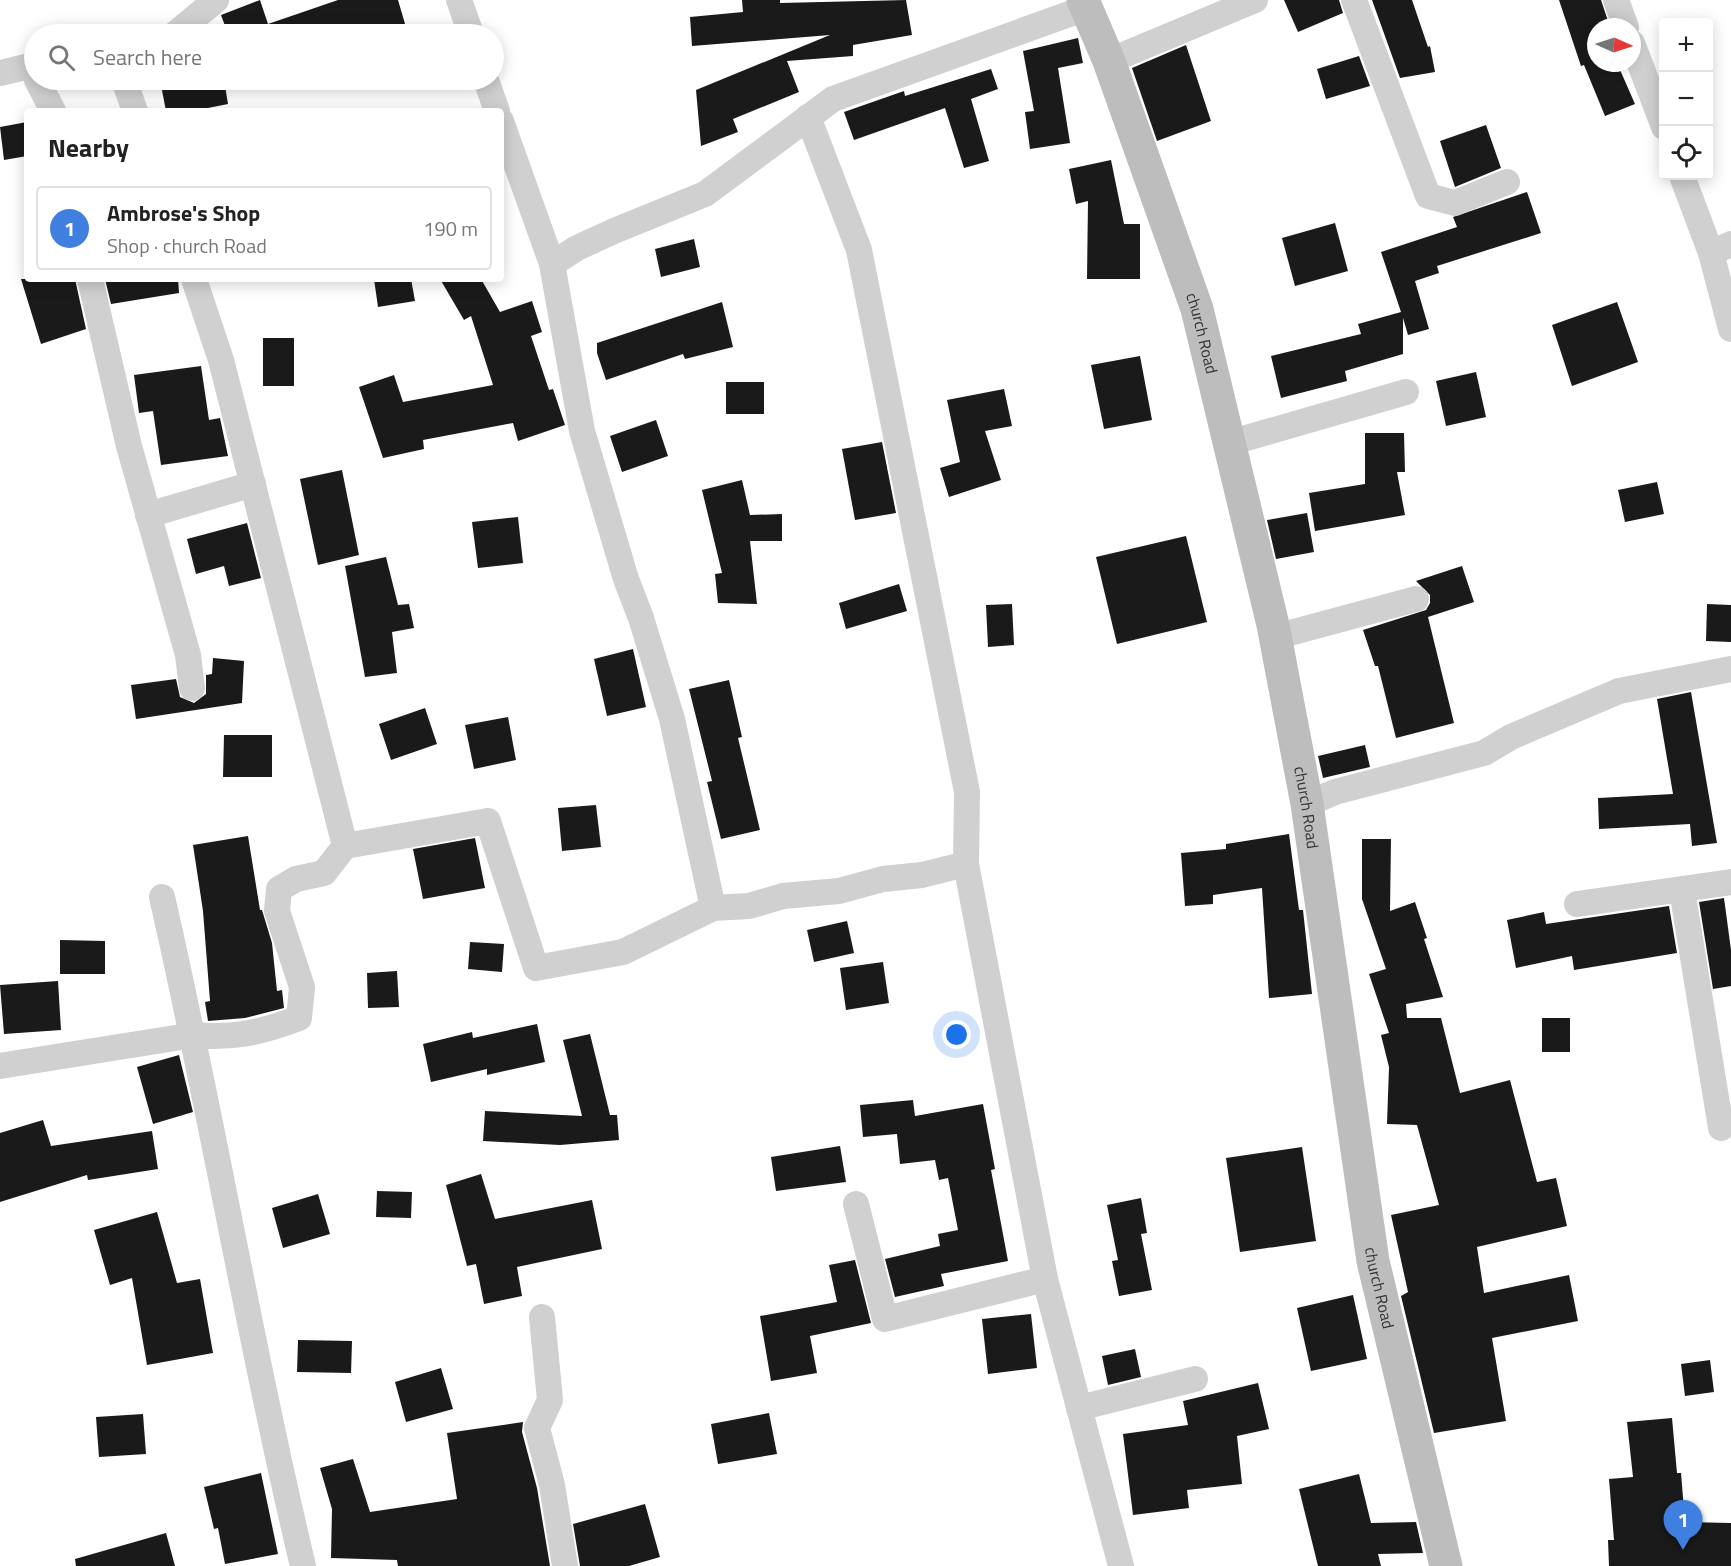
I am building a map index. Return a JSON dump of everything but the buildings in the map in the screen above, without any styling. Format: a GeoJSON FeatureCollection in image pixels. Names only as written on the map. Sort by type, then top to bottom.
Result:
{"type":"FeatureCollection","features":[{"type":"Feature","properties":{"kind":"street"},"geometry":{"type":"LineString","coordinates":[[459,0],[467,24]]}},
{"type":"Feature","properties":{"kind":"street"},"geometry":{"type":"LineString","coordinates":[[1109,61],[1256,0]]}},
{"type":"Feature","properties":{"kind":"street"},"geometry":{"type":"LineString","coordinates":[[1354,0],[1428,196],[1455,203],[1507,182]]}},
{"type":"Feature","properties":{"kind":"street"},"geometry":{"type":"LineString","coordinates":[[1616,0],[1623,18]]}},
{"type":"Feature","properties":{"kind":"street"},"geometry":{"type":"LineString","coordinates":[[185,24],[207,3]]}},
{"type":"Feature","properties":{"kind":"street"},"geometry":{"type":"LineString","coordinates":[[552,264],[604,235],[705,195],[833,99],[1084,4]]}},
{"type":"Feature","properties":{"kind":"street","name":"church Road"},"geometry":{"type":"LineString","coordinates":[[1084,4],[1109,61],[1197,309],[1275,637],[1307,804],[1373,1261],[1446,1566]]}},
{"type":"Feature","properties":{"kind":"street"},"geometry":{"type":"LineString","coordinates":[[1641,67],[1664,126]]}},
{"type":"Feature","properties":{"kind":"street"},"geometry":{"type":"LineString","coordinates":[[0,73],[24,72]]}},
{"type":"Feature","properties":{"kind":"street"},"geometry":{"type":"LineString","coordinates":[[43,90],[52,108]]}},
{"type":"Feature","properties":{"kind":"street"},"geometry":{"type":"LineString","coordinates":[[128,90],[134,108]]}},
{"type":"Feature","properties":{"kind":"street"},"geometry":{"type":"LineString","coordinates":[[490,90],[497,108]]}},
{"type":"Feature","properties":{"kind":"street"},"geometry":{"type":"LineString","coordinates":[[808,117],[859,250],[967,792],[966,864],[1045,1279],[1120,1566]]}},
{"type":"Feature","properties":{"kind":"street"},"geometry":{"type":"LineString","coordinates":[[504,129],[552,264],[582,431],[626,579],[641,618],[672,719],[713,908]]}},
{"type":"Feature","properties":{"kind":"street"},"geometry":{"type":"LineString","coordinates":[[1684,180],[1721,248],[1731,329]]}},
{"type":"Feature","properties":{"kind":"street"},"geometry":{"type":"LineString","coordinates":[[91,282],[148,515],[188,655],[192,688]]}},
{"type":"Feature","properties":{"kind":"street"},"geometry":{"type":"LineString","coordinates":[[195,282],[221,360],[345,846]]}},
{"type":"Feature","properties":{"kind":"street"},"geometry":{"type":"LineString","coordinates":[[1229,443],[1406,392]]}},
{"type":"Feature","properties":{"kind":"street"},"geometry":{"type":"LineString","coordinates":[[148,515],[253,484]]}},
{"type":"Feature","properties":{"kind":"street"},"geometry":{"type":"LineString","coordinates":[[1275,637],[1416,599]]}},
{"type":"Feature","properties":{"kind":"street"},"geometry":{"type":"LineString","coordinates":[[1307,804],[1335,792],[1484,753],[1511,737],[1619,691],[1731,669]]}},
{"type":"Feature","properties":{"kind":"street"},"geometry":{"type":"LineString","coordinates":[[0,1066],[194,1035],[222,1038],[266,1031],[299,1018],[302,987],[278,911],[279,889],[296,879],[324,873],[345,846],[488,821],[537,968],[623,952],[713,908],[749,906],[783,896],[839,891],[883,879],[922,875],[966,864]]}},
{"type":"Feature","properties":{"kind":"street"},"geometry":{"type":"LineString","coordinates":[[1577,904],[1731,882]]}},
{"type":"Feature","properties":{"kind":"street"},"geometry":{"type":"LineString","coordinates":[[1682,890],[1721,1128]]}},
{"type":"Feature","properties":{"kind":"street"},"geometry":{"type":"LineString","coordinates":[[162,897],[194,1035],[277,1459],[303,1566]]}},
{"type":"Feature","properties":{"kind":"street"},"geometry":{"type":"LineString","coordinates":[[856,1204],[885,1319],[1045,1279]]}},
{"type":"Feature","properties":{"kind":"street"},"geometry":{"type":"LineString","coordinates":[[542,1317],[550,1400],[537,1428],[552,1485],[565,1566]]}},
{"type":"Feature","properties":{"kind":"street"},"geometry":{"type":"LineString","coordinates":[[1079,1408],[1196,1379]]}},
{"type":"Feature","properties":{"kind":"place","name":"Ambrose's Shop"},"geometry":{"type":"Point","coordinates":[1683,1550]}}]}
